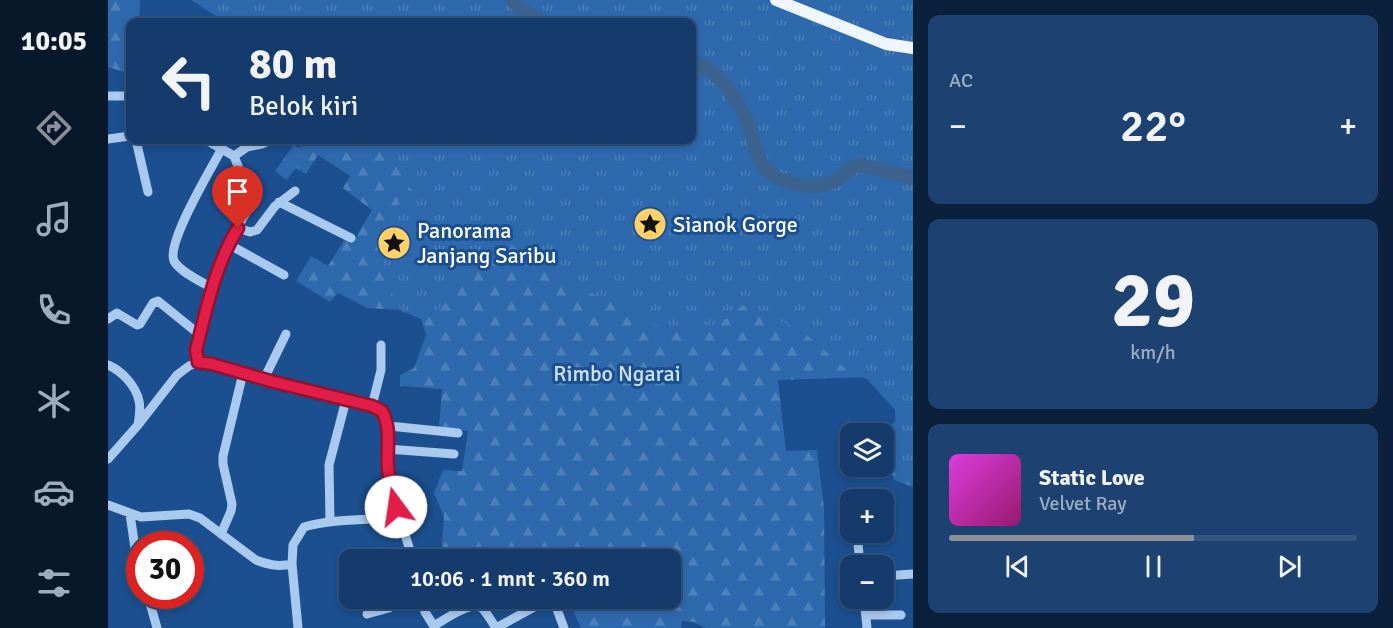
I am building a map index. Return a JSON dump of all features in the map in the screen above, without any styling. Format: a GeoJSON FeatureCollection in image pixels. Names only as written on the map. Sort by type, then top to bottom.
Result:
{"type":"FeatureCollection","features":[{"type":"Feature","properties":{"kind":"main road"},"geometry":{"type":"LineString","coordinates":[[776,0],[886,44],[913,48]]}},
{"type":"Feature","properties":{"kind":"street"},"geometry":{"type":"LineString","coordinates":[[108,96],[126,96]]}},
{"type":"Feature","properties":{"kind":"street"},"geometry":{"type":"LineString","coordinates":[[108,139],[126,137]]}},
{"type":"Feature","properties":{"kind":"street"},"geometry":{"type":"LineString","coordinates":[[136,144],[148,192]]}},
{"type":"Feature","properties":{"kind":"street"},"geometry":{"type":"LineString","coordinates":[[198,362],[196,350],[218,267],[228,244],[251,204],[234,156],[212,144]]}},
{"type":"Feature","properties":{"kind":"street"},"geometry":{"type":"LineString","coordinates":[[234,156],[247,147],[262,144]]}},
{"type":"Feature","properties":{"kind":"street"},"geometry":{"type":"LineString","coordinates":[[213,288],[179,267],[172,255],[178,230],[221,150]]}},
{"type":"Feature","properties":{"kind":"street"},"geometry":{"type":"LineString","coordinates":[[238,228],[250,232],[257,230],[279,202],[295,191]]}},
{"type":"Feature","properties":{"kind":"street"},"geometry":{"type":"LineString","coordinates":[[279,202],[351,238]]}},
{"type":"Feature","properties":{"kind":"street"},"geometry":{"type":"LineString","coordinates":[[228,244],[284,275]]}},
{"type":"Feature","properties":{"kind":"street"},"geometry":{"type":"LineString","coordinates":[[108,319],[117,313],[137,325],[140,324],[154,301],[158,301],[200,335]]}},
{"type":"Feature","properties":{"kind":"street"},"geometry":{"type":"LineString","coordinates":[[264,379],[286,334]]}},
{"type":"Feature","properties":{"kind":"street"},"geometry":{"type":"LineString","coordinates":[[372,406],[381,370],[381,345]]}},
{"type":"Feature","properties":{"kind":"street"},"geometry":{"type":"LineString","coordinates":[[108,459],[177,375],[198,362],[372,406],[382,411],[388,426],[389,478],[396,507],[394,517],[408,549]]}},
{"type":"Feature","properties":{"kind":"street"},"geometry":{"type":"LineString","coordinates":[[108,365],[127,379],[136,391],[140,403],[138,425]]}},
{"type":"Feature","properties":{"kind":"street"},"geometry":{"type":"LineString","coordinates":[[221,534],[232,504],[223,456],[243,373]]}},
{"type":"Feature","properties":{"kind":"street"},"geometry":{"type":"LineString","coordinates":[[330,522],[329,465],[346,400]]}},
{"type":"Feature","properties":{"kind":"street"},"geometry":{"type":"LineString","coordinates":[[388,426],[458,433]]}},
{"type":"Feature","properties":{"kind":"street"},"geometry":{"type":"LineString","coordinates":[[387,449],[454,454]]}},
{"type":"Feature","properties":{"kind":"street"},"geometry":{"type":"LineString","coordinates":[[108,505],[141,517],[189,514],[200,518],[256,560],[279,567],[292,564]]}},
{"type":"Feature","properties":{"kind":"street"},"geometry":{"type":"LineString","coordinates":[[130,514],[132,531]]}},
{"type":"Feature","properties":{"kind":"street"},"geometry":{"type":"LineString","coordinates":[[298,628],[292,564],[293,545],[304,527],[330,522],[394,517]]}},
{"type":"Feature","properties":{"kind":"street"},"geometry":{"type":"LineString","coordinates":[[894,575],[913,574]]}},
{"type":"Feature","properties":{"kind":"street"},"geometry":{"type":"LineString","coordinates":[[424,609],[435,627],[469,606],[477,605],[483,609],[496,628],[545,601],[552,600],[564,628]]}},
{"type":"Feature","properties":{"kind":"street"},"geometry":{"type":"LineString","coordinates":[[152,609],[157,628]]}},
{"type":"Feature","properties":{"kind":"street"},"geometry":{"type":"LineString","coordinates":[[367,614],[385,609]]}},
{"type":"Feature","properties":{"kind":"street"},"geometry":{"type":"LineString","coordinates":[[865,609],[867,628]]}},
{"type":"Feature","properties":{"kind":"street"},"geometry":{"type":"LineString","coordinates":[[866,615],[901,615]]}},
{"type":"Feature","properties":{"kind":"green space"},"geometry":{"type":"Polygon","coordinates":[[[108,0],[140,0],[139,18],[126,18],[126,71],[108,67],[108,0]]]}},
{"type":"Feature","properties":{"kind":"green space","name":"Sianok Gorge"},"geometry":{"type":"Polygon","coordinates":[[[191,0],[913,0],[913,478],[897,461],[895,410],[867,379],[850,373],[800,329],[743,305],[728,318],[694,333],[657,325],[616,301],[588,292],[564,274],[543,263],[532,244],[525,242],[506,249],[482,265],[456,287],[444,305],[427,315],[402,312],[391,292],[378,242],[396,207],[412,190],[394,162],[377,144],[696,144],[696,18],[219,18],[191,0]]]}},
{"type":"Feature","properties":{"kind":"green space","name":"Rimbo Ngarai"},"geometry":{"type":"Polygon","coordinates":[[[302,144],[673,144],[913,314],[913,487],[894,480],[894,423],[901,415],[871,377],[778,380],[786,451],[817,450],[824,508],[825,628],[706,628],[694,622],[682,621],[681,628],[581,628],[572,609],[681,609],[681,549],[442,549],[444,517],[434,493],[443,470],[462,471],[468,431],[439,427],[442,389],[400,386],[400,375],[414,368],[426,335],[421,319],[400,310],[367,308],[338,293],[330,302],[296,281],[311,256],[328,266],[348,234],[356,237],[372,210],[343,188],[350,176],[318,155],[306,174],[296,168],[286,180],[275,171],[294,145],[299,148],[302,144]]]}},
{"type":"Feature","properties":{"kind":"waterway"},"geometry":{"type":"LineString","coordinates":[[512,0],[536,18]]}},
{"type":"Feature","properties":{"kind":"waterway"},"geometry":{"type":"LineString","coordinates":[[696,63],[709,70],[730,92],[745,117],[761,163],[775,176],[798,185],[821,185],[835,181],[853,167],[861,165],[913,178]]}},
{"type":"Feature","properties":{"kind":"place","name":"Sianok Gorge"},"geometry":{"type":"Point","coordinates":[650,224]}},
{"type":"Feature","properties":{"kind":"place","name":"Panorama Janjang Saribu"},"geometry":{"type":"Point","coordinates":[394,243]}},
{"type":"Feature","properties":{"kind":"route"},"geometry":{"type":"LineString","coordinates":[[238,228],[218,267],[196,350],[198,362],[372,406],[382,411],[388,426],[388,469],[396,507]]}}]}
